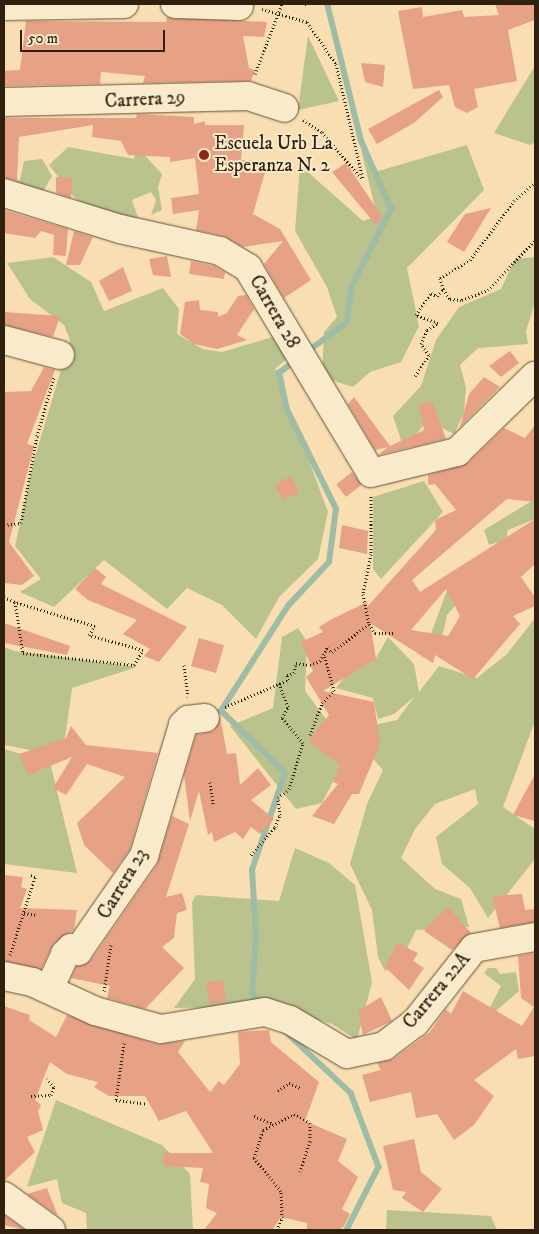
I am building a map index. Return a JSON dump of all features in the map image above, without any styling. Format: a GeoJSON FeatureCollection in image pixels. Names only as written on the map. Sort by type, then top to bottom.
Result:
{"type":"FeatureCollection","features":[{"type":"Feature","properties":{"kind":"street"},"geometry":{"type":"LineString","coordinates":[[4,6],[124,4]]}},
{"type":"Feature","properties":{"kind":"street"},"geometry":{"type":"LineString","coordinates":[[175,4],[239,6]]}},
{"type":"Feature","properties":{"kind":"street","name":"Carrera 29"},"geometry":{"type":"LineString","coordinates":[[4,102],[248,96],[284,108]]}},
{"type":"Feature","properties":{"kind":"street","name":"Carrera 28"},"geometry":{"type":"LineString","coordinates":[[4,194],[120,229],[220,251],[248,268],[371,472]]}},
{"type":"Feature","properties":{"kind":"street"},"geometry":{"type":"LineString","coordinates":[[4,340],[60,354]]}},
{"type":"Feature","properties":{"kind":"street"},"geometry":{"type":"LineString","coordinates":[[371,472],[458,452],[535,376]]}},
{"type":"Feature","properties":{"kind":"street","name":"Carrera 23"},"geometry":{"type":"LineString","coordinates":[[49,989],[65,954],[71,948],[78,951],[144,856],[197,720]]}},
{"type":"Feature","properties":{"kind":"street","name":"Carrera 22A"},"geometry":{"type":"LineString","coordinates":[[4,976],[49,989],[100,1013],[161,1029],[264,1012],[290,1020],[347,1054],[384,1046],[415,1023],[474,948],[535,937]]}},
{"type":"Feature","properties":{"kind":"street"},"geometry":{"type":"LineString","coordinates":[[4,1196],[51,1230]]}},
{"type":"Feature","properties":{"kind":"path"},"geometry":{"type":"LineString","coordinates":[[248,96],[282,4]]}},
{"type":"Feature","properties":{"kind":"path"},"geometry":{"type":"LineString","coordinates":[[278,11],[307,22],[336,64],[363,179],[322,132],[284,108]]}},
{"type":"Feature","properties":{"kind":"path"},"geometry":{"type":"LineString","coordinates":[[535,182],[514,201],[470,260],[440,278],[442,289],[450,299],[462,300],[488,290],[535,240]]}},
{"type":"Feature","properties":{"kind":"path"},"geometry":{"type":"LineString","coordinates":[[415,376],[429,354],[421,344],[427,330],[438,323],[416,315],[430,292],[437,296],[442,289]]}},
{"type":"Feature","properties":{"kind":"path"},"geometry":{"type":"LineString","coordinates":[[4,525],[21,523],[36,436],[60,354]]}},
{"type":"Feature","properties":{"kind":"path"},"geometry":{"type":"LineString","coordinates":[[371,472],[371,554],[363,594],[369,624],[375,633],[395,633]]}},
{"type":"Feature","properties":{"kind":"path"},"geometry":{"type":"LineString","coordinates":[[4,597],[95,626],[89,635],[143,650],[134,665],[23,653],[16,602]]}},
{"type":"Feature","properties":{"kind":"path"},"geometry":{"type":"LineString","coordinates":[[184,665],[197,720],[210,713],[218,718],[222,708],[288,680],[287,675],[294,673],[296,663],[310,666],[320,661],[324,653],[350,641],[369,624]]}},
{"type":"Feature","properties":{"kind":"path"},"geometry":{"type":"LineString","coordinates":[[310,735],[322,703],[334,691],[324,653]]}},
{"type":"Feature","properties":{"kind":"path"},"geometry":{"type":"LineString","coordinates":[[251,856],[277,821],[278,798],[289,789],[303,743],[282,718],[288,708],[279,684]]}},
{"type":"Feature","properties":{"kind":"path"},"geometry":{"type":"LineString","coordinates":[[210,782],[213,804]]}},
{"type":"Feature","properties":{"kind":"path"},"geometry":{"type":"LineString","coordinates":[[4,976],[34,877],[30,875]]}},
{"type":"Feature","properties":{"kind":"path"},"geometry":{"type":"LineString","coordinates":[[24,913],[38,915]]}},
{"type":"Feature","properties":{"kind":"path"},"geometry":{"type":"LineString","coordinates":[[100,1013],[112,942]]}},
{"type":"Feature","properties":{"kind":"path"},"geometry":{"type":"LineString","coordinates":[[128,1021],[116,1100],[147,1104]]}},
{"type":"Feature","properties":{"kind":"path"},"geometry":{"type":"LineString","coordinates":[[31,1096],[51,1095],[54,1087],[47,1079]]}},
{"type":"Feature","properties":{"kind":"path"},"geometry":{"type":"LineString","coordinates":[[278,1090],[289,1083],[301,1088]]}},
{"type":"Feature","properties":{"kind":"path"},"geometry":{"type":"LineString","coordinates":[[277,1230],[282,1218],[281,1191],[254,1158],[259,1136],[273,1124],[294,1114],[310,1123],[311,1137],[300,1171]]}},
{"type":"Feature","properties":{"kind":"path"},"geometry":{"type":"LineString","coordinates":[[254,1116],[273,1124]]}},
{"type":"Feature","properties":{"kind":"green space"},"geometry":{"type":"Polygon","coordinates":[[[308,36],[339,101],[298,110],[308,36]]]}},
{"type":"Feature","properties":{"kind":"green space"},"geometry":{"type":"Polygon","coordinates":[[[535,66],[535,142],[530,145],[494,133],[535,66]]]}},
{"type":"Feature","properties":{"kind":"green space"},"geometry":{"type":"Polygon","coordinates":[[[467,145],[484,190],[407,268],[419,326],[401,362],[370,372],[353,387],[322,377],[324,332],[337,317],[327,287],[295,231],[300,165],[363,221],[377,216],[361,149],[375,172],[467,145]]]}},
{"type":"Feature","properties":{"kind":"green space"},"geometry":{"type":"Polygon","coordinates":[[[68,147],[134,159],[137,147],[162,174],[158,187],[162,210],[151,215],[156,200],[151,192],[132,200],[138,218],[97,214],[74,197],[49,165],[68,147]]]}},
{"type":"Feature","properties":{"kind":"green space"},"geometry":{"type":"Polygon","coordinates":[[[42,159],[52,176],[41,195],[4,186],[20,180],[24,161],[42,159]]]}},
{"type":"Feature","properties":{"kind":"green space"},"geometry":{"type":"Polygon","coordinates":[[[53,257],[91,282],[104,311],[163,288],[179,309],[177,334],[203,349],[222,352],[276,336],[289,357],[275,369],[328,512],[318,559],[279,597],[256,639],[222,605],[187,588],[167,609],[104,560],[54,607],[20,592],[41,579],[15,546],[34,460],[70,340],[64,325],[30,299],[7,263],[53,257]]]}},
{"type":"Feature","properties":{"kind":"green space"},"geometry":{"type":"Polygon","coordinates":[[[535,257],[535,302],[526,331],[528,344],[478,348],[460,365],[466,388],[464,413],[454,434],[427,421],[404,449],[393,416],[421,386],[436,340],[459,307],[501,289],[515,259],[535,257]]]}},
{"type":"Feature","properties":{"kind":"green space"},"geometry":{"type":"Polygon","coordinates":[[[424,481],[443,512],[381,579],[373,569],[373,497],[424,481]]]}},
{"type":"Feature","properties":{"kind":"green space"},"geometry":{"type":"Polygon","coordinates":[[[535,499],[535,519],[508,530],[506,540],[489,545],[484,530],[535,499]]]}},
{"type":"Feature","properties":{"kind":"green space"},"geometry":{"type":"Polygon","coordinates":[[[452,577],[462,598],[447,615],[439,651],[422,658],[452,577]]]}},
{"type":"Feature","properties":{"kind":"green space"},"geometry":{"type":"Polygon","coordinates":[[[535,618],[535,721],[503,807],[535,829],[535,859],[488,918],[470,888],[442,864],[436,837],[478,804],[475,789],[435,804],[415,829],[401,858],[435,889],[461,899],[469,927],[416,930],[400,963],[385,971],[378,957],[372,910],[350,864],[367,804],[383,770],[369,754],[340,768],[322,803],[296,809],[230,726],[273,708],[282,637],[298,628],[307,642],[305,691],[326,719],[370,726],[397,720],[415,696],[394,714],[378,719],[373,698],[336,688],[347,674],[376,658],[388,637],[414,664],[419,692],[439,666],[477,678],[507,654],[535,618]]]}},
{"type":"Feature","properties":{"kind":"green space"},"geometry":{"type":"Polygon","coordinates":[[[4,647],[14,651],[137,667],[72,688],[64,746],[30,750],[4,745],[4,647]]]}},
{"type":"Feature","properties":{"kind":"green space"},"geometry":{"type":"Polygon","coordinates":[[[4,749],[50,762],[77,873],[4,864],[4,749]]]}},
{"type":"Feature","properties":{"kind":"green space"},"geometry":{"type":"Polygon","coordinates":[[[295,848],[329,863],[355,885],[372,982],[357,1040],[332,1024],[269,1006],[174,1008],[195,979],[192,902],[196,895],[279,901],[295,848]]]}},
{"type":"Feature","properties":{"kind":"green space"},"geometry":{"type":"Polygon","coordinates":[[[488,968],[496,968],[500,974],[516,972],[519,991],[482,1023],[501,986],[484,973],[488,968]]]}},
{"type":"Feature","properties":{"kind":"green space"},"geometry":{"type":"Polygon","coordinates":[[[56,1100],[162,1145],[190,1174],[193,1230],[87,1230],[86,1213],[62,1203],[57,1179],[27,1187],[56,1100]]]}},
{"type":"Feature","properties":{"kind":"green space"},"geometry":{"type":"Polygon","coordinates":[[[387,1210],[491,1216],[497,1230],[386,1230],[387,1210]]]}},
{"type":"Feature","properties":{"kind":"building"},"geometry":{"type":"Polygon","coordinates":[[[495,4],[535,4],[535,20],[508,30],[517,81],[474,89],[478,107],[467,113],[455,107],[449,85],[413,89],[398,11],[422,7],[423,17],[462,10],[464,17],[499,15],[495,4]]]}},
{"type":"Feature","properties":{"kind":"building"},"geometry":{"type":"Polygon","coordinates":[[[167,17],[267,22],[264,37],[243,36],[249,68],[255,70],[251,81],[143,83],[145,76],[101,72],[100,84],[4,86],[4,71],[20,70],[26,21],[166,22],[167,17]]]}},
{"type":"Feature","properties":{"kind":"building"},"geometry":{"type":"Polygon","coordinates":[[[361,63],[385,65],[383,87],[365,82],[361,63]]]}},
{"type":"Feature","properties":{"kind":"building"},"geometry":{"type":"Polygon","coordinates":[[[439,90],[443,97],[414,123],[377,144],[368,129],[439,90]]]}},
{"type":"Feature","properties":{"kind":"building"},"geometry":{"type":"Polygon","coordinates":[[[137,114],[194,117],[194,124],[205,121],[205,125],[244,125],[241,160],[268,162],[253,214],[280,229],[311,280],[284,298],[264,264],[283,241],[243,247],[224,236],[196,230],[199,210],[173,214],[171,198],[199,194],[195,158],[170,162],[170,157],[128,155],[121,141],[92,137],[93,125],[19,137],[17,181],[4,178],[4,118],[136,118],[137,114]]]}},
{"type":"Feature","properties":{"kind":"building"},"geometry":{"type":"Polygon","coordinates":[[[346,163],[383,218],[375,224],[332,172],[346,163]]]}},
{"type":"Feature","properties":{"kind":"building"},"geometry":{"type":"Polygon","coordinates":[[[56,177],[73,178],[71,198],[56,193],[56,177]]]}},
{"type":"Feature","properties":{"kind":"building"},"geometry":{"type":"Polygon","coordinates":[[[491,208],[464,252],[447,242],[465,214],[491,208]]]}},
{"type":"Feature","properties":{"kind":"building"},"geometry":{"type":"Polygon","coordinates":[[[4,210],[68,229],[66,256],[53,255],[54,235],[41,231],[35,238],[4,233],[4,210]]]}},
{"type":"Feature","properties":{"kind":"building"},"geometry":{"type":"Polygon","coordinates":[[[74,231],[93,237],[80,265],[66,265],[74,231]]]}},
{"type":"Feature","properties":{"kind":"building"},"geometry":{"type":"Polygon","coordinates":[[[167,256],[171,277],[153,275],[149,259],[167,256]]]}},
{"type":"Feature","properties":{"kind":"building"},"geometry":{"type":"Polygon","coordinates":[[[191,261],[214,266],[225,272],[224,279],[189,274],[191,261]]]}},
{"type":"Feature","properties":{"kind":"building"},"geometry":{"type":"Polygon","coordinates":[[[123,267],[132,291],[109,301],[99,281],[123,267]]]}},
{"type":"Feature","properties":{"kind":"building"},"geometry":{"type":"Polygon","coordinates":[[[246,295],[254,309],[237,335],[247,340],[217,349],[194,344],[180,334],[185,302],[199,300],[200,310],[218,312],[218,317],[227,313],[238,296],[246,295]]]}},
{"type":"Feature","properties":{"kind":"building"},"geometry":{"type":"Polygon","coordinates":[[[4,312],[60,316],[53,337],[4,325],[4,312]]]}},
{"type":"Feature","properties":{"kind":"building"},"geometry":{"type":"Polygon","coordinates":[[[510,351],[519,363],[501,377],[489,366],[510,351]]]}},
{"type":"Feature","properties":{"kind":"building"},"geometry":{"type":"Polygon","coordinates":[[[44,367],[55,370],[27,444],[34,446],[9,542],[34,576],[22,585],[4,583],[4,392],[31,391],[44,367]]]}},
{"type":"Feature","properties":{"kind":"building"},"geometry":{"type":"Polygon","coordinates":[[[484,377],[500,387],[460,427],[469,394],[484,377]]]}},
{"type":"Feature","properties":{"kind":"building"},"geometry":{"type":"Polygon","coordinates":[[[354,397],[390,446],[424,430],[419,405],[432,401],[446,439],[378,455],[388,447],[375,450],[348,404],[354,397]]]}},
{"type":"Feature","properties":{"kind":"building"},"geometry":{"type":"Polygon","coordinates":[[[535,425],[535,502],[507,499],[412,580],[420,592],[535,519],[535,564],[521,577],[535,597],[535,606],[513,616],[520,624],[473,679],[435,655],[433,663],[370,623],[376,659],[323,691],[374,702],[380,744],[359,794],[352,794],[334,824],[312,816],[338,784],[333,782],[340,764],[308,741],[329,715],[306,677],[313,671],[301,642],[323,632],[319,627],[332,619],[367,602],[367,607],[436,530],[435,520],[456,510],[435,484],[428,485],[428,475],[468,463],[504,428],[525,438],[535,425]],[[446,589],[411,630],[448,636],[460,616],[446,589]]]}},
{"type":"Feature","properties":{"kind":"building"},"geometry":{"type":"Polygon","coordinates":[[[352,472],[362,485],[346,497],[336,484],[352,472]]]}},
{"type":"Feature","properties":{"kind":"building"},"geometry":{"type":"Polygon","coordinates":[[[291,476],[299,492],[283,500],[275,484],[291,476]]]}},
{"type":"Feature","properties":{"kind":"building"},"geometry":{"type":"Polygon","coordinates":[[[342,525],[368,531],[367,554],[339,548],[342,525]]]}},
{"type":"Feature","properties":{"kind":"building"},"geometry":{"type":"Polygon","coordinates":[[[95,568],[106,577],[101,584],[187,627],[159,662],[144,656],[150,649],[123,634],[137,620],[88,600],[75,589],[95,568]]]}},
{"type":"Feature","properties":{"kind":"building"},"geometry":{"type":"Polygon","coordinates":[[[4,623],[70,646],[67,655],[4,643],[4,623]]]}},
{"type":"Feature","properties":{"kind":"building"},"geometry":{"type":"Polygon","coordinates":[[[199,638],[224,645],[216,673],[191,666],[199,638]]]}},
{"type":"Feature","properties":{"kind":"building"},"geometry":{"type":"Polygon","coordinates":[[[220,717],[227,754],[236,753],[240,785],[258,768],[271,785],[251,800],[274,819],[260,834],[251,827],[243,839],[235,832],[214,842],[212,832],[208,835],[199,791],[190,821],[184,775],[196,735],[214,731],[220,717]]]}},
{"type":"Feature","properties":{"kind":"building"},"geometry":{"type":"Polygon","coordinates":[[[71,726],[86,745],[158,753],[130,849],[113,873],[84,845],[77,823],[125,777],[87,764],[66,795],[53,788],[72,757],[28,775],[19,754],[66,738],[71,726]]]}},
{"type":"Feature","properties":{"kind":"building"},"geometry":{"type":"Polygon","coordinates":[[[535,774],[535,821],[513,815],[535,774]]]}},
{"type":"Feature","properties":{"kind":"building"},"geometry":{"type":"Polygon","coordinates":[[[172,816],[189,824],[166,897],[182,893],[187,910],[177,913],[174,938],[162,947],[184,968],[145,1009],[107,998],[110,986],[71,978],[77,966],[91,960],[157,865],[172,816]]]}},
{"type":"Feature","properties":{"kind":"building"},"geometry":{"type":"Polygon","coordinates":[[[4,875],[23,877],[21,887],[27,889],[20,908],[77,910],[74,930],[54,943],[41,969],[4,961],[4,875]]]}},
{"type":"Feature","properties":{"kind":"building"},"geometry":{"type":"Polygon","coordinates":[[[522,894],[525,910],[535,909],[535,922],[500,928],[492,896],[522,894]]]}},
{"type":"Feature","properties":{"kind":"building"},"geometry":{"type":"Polygon","coordinates":[[[448,907],[471,933],[452,950],[424,931],[448,907]]]}},
{"type":"Feature","properties":{"kind":"building"},"geometry":{"type":"Polygon","coordinates":[[[397,943],[418,953],[413,961],[424,968],[409,990],[385,967],[397,943]]]}},
{"type":"Feature","properties":{"kind":"building"},"geometry":{"type":"Polygon","coordinates":[[[535,953],[535,1056],[518,1059],[516,1049],[474,1080],[494,1096],[474,1125],[454,1140],[437,1114],[416,1118],[411,1092],[370,1102],[362,1075],[381,1070],[377,1063],[393,1059],[430,1032],[446,1009],[451,1014],[463,991],[522,1026],[534,1007],[521,998],[518,956],[535,953]]]}},
{"type":"Feature","properties":{"kind":"building"},"geometry":{"type":"Polygon","coordinates":[[[223,980],[226,1002],[209,1004],[206,982],[223,980]]]}},
{"type":"Feature","properties":{"kind":"building"},"geometry":{"type":"Polygon","coordinates":[[[381,997],[392,1021],[363,1035],[358,1011],[381,997]]]}},
{"type":"Feature","properties":{"kind":"building"},"geometry":{"type":"Polygon","coordinates":[[[4,1006],[30,1015],[29,1020],[56,1037],[67,1015],[157,1044],[185,1041],[178,1052],[210,1092],[219,1081],[224,1085],[240,1064],[238,1032],[269,1030],[271,1042],[319,1082],[305,1121],[347,1139],[338,1161],[358,1177],[342,1209],[350,1214],[344,1226],[339,1230],[307,1230],[307,1223],[281,1217],[272,1230],[204,1230],[217,1213],[206,1208],[209,1184],[200,1182],[203,1168],[163,1166],[164,1153],[213,1153],[186,1111],[159,1121],[145,1096],[109,1096],[94,1087],[98,1082],[67,1074],[50,1062],[35,1100],[41,1105],[38,1111],[43,1130],[27,1137],[35,1152],[4,1181],[4,1006]]]}},
{"type":"Feature","properties":{"kind":"building"},"geometry":{"type":"Polygon","coordinates":[[[414,1139],[421,1172],[442,1189],[423,1212],[402,1198],[406,1192],[393,1190],[383,1146],[414,1139]]]}},
{"type":"Feature","properties":{"kind":"building"},"geometry":{"type":"Polygon","coordinates":[[[47,1188],[58,1216],[27,1194],[47,1188]]]}},
{"type":"Feature","properties":{"kind":"building"},"geometry":{"type":"Polygon","coordinates":[[[4,1215],[25,1230],[4,1225],[4,1215]]]}},
{"type":"Feature","properties":{"kind":"waterway"},"geometry":{"type":"LineString","coordinates":[[307,352],[347,322],[351,288],[391,209],[361,141],[327,4]]}},
{"type":"Feature","properties":{"kind":"waterway"},"geometry":{"type":"LineString","coordinates":[[260,1005],[252,993],[256,937],[252,870],[285,773],[221,711],[288,606],[329,562],[336,509],[287,410],[279,373],[296,360]]}},
{"type":"Feature","properties":{"kind":"waterway"},"geometry":{"type":"LineString","coordinates":[[285,1031],[351,1093],[379,1167],[347,1230]]}},
{"type":"Feature","properties":{"kind":"place","name":"Escuela Urb La Esperanza N. 2"},"geometry":{"type":"Point","coordinates":[204,155]}}]}
